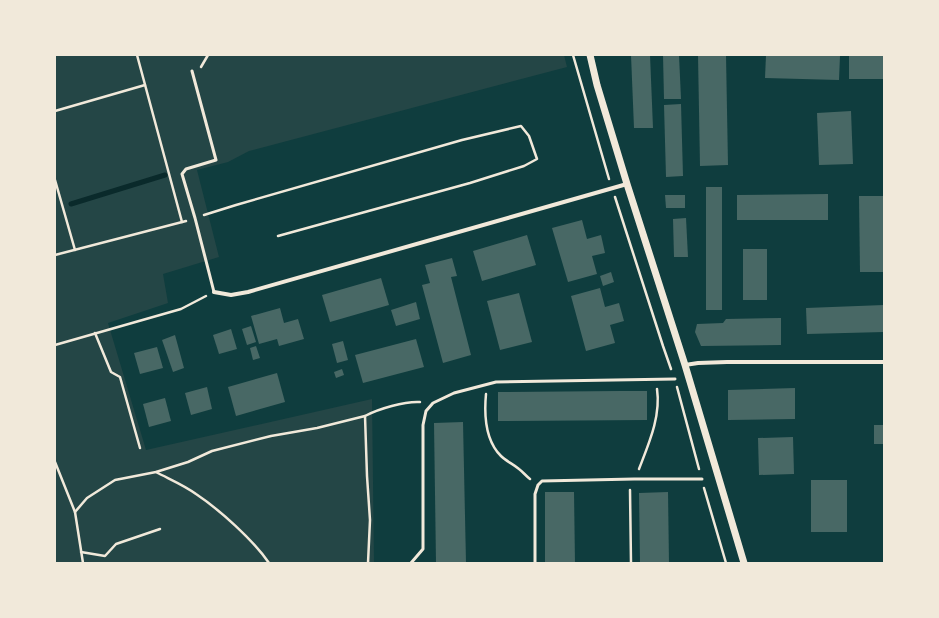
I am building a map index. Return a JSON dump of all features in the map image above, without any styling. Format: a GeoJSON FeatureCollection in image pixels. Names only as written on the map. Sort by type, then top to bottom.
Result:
{"type":"FeatureCollection","features":[{"type":"Feature","properties":{"kind":"street"},"geometry":{"type":"LineString","coordinates":[[590,55],[597,85],[627,184],[685,365],[744,563]]}},
{"type":"Feature","properties":{"kind":"street"},"geometry":{"type":"LineString","coordinates":[[214,292],[231,295],[248,292],[627,184]]}},
{"type":"Feature","properties":{"kind":"street"},"geometry":{"type":"LineString","coordinates":[[685,365],[727,362],[884,362]]}},
{"type":"Feature","properties":{"kind":"lane"},"geometry":{"type":"LineString","coordinates":[[192,71],[216,160],[186,169],[182,174],[214,292]]}},
{"type":"Feature","properties":{"kind":"lane"},"geometry":{"type":"LineString","coordinates":[[411,563],[423,549],[423,425],[426,411],[433,403],[454,393],[496,382],[675,380]]}},
{"type":"Feature","properties":{"kind":"lane"},"geometry":{"type":"LineString","coordinates":[[535,563],[535,494],[542,481],[634,478],[702,479]]}},
{"type":"Feature","properties":{"kind":"path"},"geometry":{"type":"LineString","coordinates":[[137,55],[182,222]]}},
{"type":"Feature","properties":{"kind":"path"},"geometry":{"type":"LineString","coordinates":[[573,55],[605,171],[612,188],[662,346],[675,380],[726,563]]}},
{"type":"Feature","properties":{"kind":"path"},"geometry":{"type":"LineString","coordinates":[[55,111],[145,85]]}},
{"type":"Feature","properties":{"kind":"path"},"geometry":{"type":"LineString","coordinates":[[55,255],[182,222],[462,140],[521,126],[529,136],[536,159],[524,166],[462,185],[278,236]]}},
{"type":"Feature","properties":{"kind":"path"},"geometry":{"type":"LineString","coordinates":[[55,180],[76,250]]}},
{"type":"Feature","properties":{"kind":"path"},"geometry":{"type":"LineString","coordinates":[[55,345],[181,309],[214,292]]}},
{"type":"Feature","properties":{"kind":"path"},"geometry":{"type":"LineString","coordinates":[[95,333],[111,372],[120,377],[140,448]]}},
{"type":"Feature","properties":{"kind":"path"},"geometry":{"type":"LineString","coordinates":[[631,563],[629,492],[644,457],[658,411],[656,380]]}},
{"type":"Feature","properties":{"kind":"path"},"geometry":{"type":"LineString","coordinates":[[487,384],[485,410],[487,429],[493,444],[500,456],[519,469],[538,486]]}},
{"type":"Feature","properties":{"kind":"path"},"geometry":{"type":"LineString","coordinates":[[74,512],[87,498],[114,480],[156,472],[188,462],[212,451],[271,436],[318,428],[414,402],[433,403]]}},
{"type":"Feature","properties":{"kind":"path"},"geometry":{"type":"LineString","coordinates":[[365,416],[366,476],[370,520],[368,563]]}},
{"type":"Feature","properties":{"kind":"path"},"geometry":{"type":"LineString","coordinates":[[55,462],[74,512],[83,563]]}},
{"type":"Feature","properties":{"kind":"path"},"geometry":{"type":"LineString","coordinates":[[156,472],[195,493],[226,518],[262,552],[269,563]]}},
{"type":"Feature","properties":{"kind":"path"},"geometry":{"type":"LineString","coordinates":[[81,552],[105,556],[116,544],[160,529]]}},
{"type":"Feature","properties":{"kind":"shaded area"},"geometry":{"type":"Polygon","coordinates":[[[55,55],[564,55],[567,67],[249,151],[228,162],[197,170],[219,257],[163,274],[168,303],[108,323],[146,450],[372,399],[374,563],[55,563],[55,55]]]}},
{"type":"Feature","properties":{"kind":"building"},"geometry":{"type":"Polygon","coordinates":[[[631,55],[650,55],[653,128],[634,128],[631,55]]]}},
{"type":"Feature","properties":{"kind":"building"},"geometry":{"type":"Polygon","coordinates":[[[663,55],[679,55],[681,99],[664,99],[663,55]]]}},
{"type":"Feature","properties":{"kind":"building"},"geometry":{"type":"Polygon","coordinates":[[[698,55],[726,55],[728,165],[700,166],[698,55]]]}},
{"type":"Feature","properties":{"kind":"building"},"geometry":{"type":"Polygon","coordinates":[[[766,55],[840,56],[839,80],[765,78],[766,55]]]}},
{"type":"Feature","properties":{"kind":"building"},"geometry":{"type":"Polygon","coordinates":[[[849,55],[884,55],[884,79],[849,79],[849,55]]]}},
{"type":"Feature","properties":{"kind":"building"},"geometry":{"type":"Polygon","coordinates":[[[681,104],[683,176],[666,177],[664,105],[681,104]]]}},
{"type":"Feature","properties":{"kind":"building"},"geometry":{"type":"Polygon","coordinates":[[[851,111],[853,164],[819,165],[817,113],[851,111]]]}},
{"type":"Feature","properties":{"kind":"building"},"geometry":{"type":"Polygon","coordinates":[[[706,187],[722,187],[722,310],[706,310],[706,187]]]}},
{"type":"Feature","properties":{"kind":"building"},"geometry":{"type":"Polygon","coordinates":[[[828,194],[828,220],[737,220],[737,195],[828,194]]]}},
{"type":"Feature","properties":{"kind":"building"},"geometry":{"type":"Polygon","coordinates":[[[665,195],[685,195],[685,208],[666,208],[665,195]]]}},
{"type":"Feature","properties":{"kind":"building"},"geometry":{"type":"Polygon","coordinates":[[[859,196],[884,196],[884,272],[860,272],[859,196]]]}},
{"type":"Feature","properties":{"kind":"building"},"geometry":{"type":"Polygon","coordinates":[[[686,218],[688,257],[674,257],[673,219],[686,218]]]}},
{"type":"Feature","properties":{"kind":"building"},"geometry":{"type":"Polygon","coordinates":[[[582,220],[587,239],[601,235],[605,253],[592,256],[597,274],[568,282],[552,228],[582,220]]]}},
{"type":"Feature","properties":{"kind":"building"},"geometry":{"type":"Polygon","coordinates":[[[527,235],[536,265],[482,281],[473,251],[527,235]]]}},
{"type":"Feature","properties":{"kind":"building"},"geometry":{"type":"Polygon","coordinates":[[[743,249],[767,249],[767,300],[743,300],[743,249]]]}},
{"type":"Feature","properties":{"kind":"building"},"geometry":{"type":"Polygon","coordinates":[[[452,258],[457,276],[451,277],[471,355],[443,363],[422,285],[430,283],[425,265],[452,258]]]}},
{"type":"Feature","properties":{"kind":"building"},"geometry":{"type":"Polygon","coordinates":[[[611,272],[614,282],[603,286],[600,276],[611,272]]]}},
{"type":"Feature","properties":{"kind":"building"},"geometry":{"type":"Polygon","coordinates":[[[381,278],[389,305],[330,322],[322,295],[381,278]]]}},
{"type":"Feature","properties":{"kind":"building"},"geometry":{"type":"Polygon","coordinates":[[[600,288],[605,307],[619,303],[624,321],[610,325],[615,343],[586,351],[571,296],[600,288]]]}},
{"type":"Feature","properties":{"kind":"building"},"geometry":{"type":"Polygon","coordinates":[[[519,293],[532,342],[500,350],[487,301],[519,293]]]}},
{"type":"Feature","properties":{"kind":"building"},"geometry":{"type":"Polygon","coordinates":[[[416,302],[420,319],[396,326],[391,310],[416,302]]]}},
{"type":"Feature","properties":{"kind":"building"},"geometry":{"type":"Polygon","coordinates":[[[884,305],[884,332],[807,334],[806,308],[884,305]]]}},
{"type":"Feature","properties":{"kind":"building"},"geometry":{"type":"Polygon","coordinates":[[[280,308],[284,323],[298,319],[304,339],[279,346],[277,339],[259,344],[251,316],[280,308]]]}},
{"type":"Feature","properties":{"kind":"building"},"geometry":{"type":"Polygon","coordinates":[[[781,318],[781,345],[701,346],[695,332],[697,324],[723,323],[726,319],[781,318]]]}},
{"type":"Feature","properties":{"kind":"building"},"geometry":{"type":"Polygon","coordinates":[[[251,326],[256,342],[247,345],[242,329],[251,326]]]}},
{"type":"Feature","properties":{"kind":"building"},"geometry":{"type":"Polygon","coordinates":[[[231,329],[237,349],[219,354],[213,335],[231,329]]]}},
{"type":"Feature","properties":{"kind":"building"},"geometry":{"type":"Polygon","coordinates":[[[175,335],[184,368],[173,372],[162,340],[175,335]]]}},
{"type":"Feature","properties":{"kind":"building"},"geometry":{"type":"Polygon","coordinates":[[[416,339],[424,367],[363,383],[355,355],[416,339]]]}},
{"type":"Feature","properties":{"kind":"building"},"geometry":{"type":"Polygon","coordinates":[[[343,341],[348,360],[337,363],[332,344],[343,341]]]}},
{"type":"Feature","properties":{"kind":"building"},"geometry":{"type":"Polygon","coordinates":[[[256,346],[260,358],[253,360],[250,348],[256,346]]]}},
{"type":"Feature","properties":{"kind":"building"},"geometry":{"type":"Polygon","coordinates":[[[157,347],[163,368],[140,374],[134,353],[157,347]]]}},
{"type":"Feature","properties":{"kind":"building"},"geometry":{"type":"Polygon","coordinates":[[[342,369],[344,375],[336,378],[334,372],[342,369]]]}},
{"type":"Feature","properties":{"kind":"building"},"geometry":{"type":"Polygon","coordinates":[[[277,373],[285,402],[236,416],[228,387],[277,373]]]}},
{"type":"Feature","properties":{"kind":"building"},"geometry":{"type":"Polygon","coordinates":[[[207,387],[212,409],[191,415],[185,393],[207,387]]]}},
{"type":"Feature","properties":{"kind":"building"},"geometry":{"type":"Polygon","coordinates":[[[795,388],[795,419],[728,420],[728,390],[795,388]]]}},
{"type":"Feature","properties":{"kind":"building"},"geometry":{"type":"Polygon","coordinates":[[[647,391],[647,420],[498,421],[498,392],[647,391]]]}},
{"type":"Feature","properties":{"kind":"building"},"geometry":{"type":"Polygon","coordinates":[[[165,398],[171,421],[149,427],[143,404],[165,398]]]}},
{"type":"Feature","properties":{"kind":"building"},"geometry":{"type":"Polygon","coordinates":[[[463,422],[466,563],[436,563],[434,423],[463,422]]]}},
{"type":"Feature","properties":{"kind":"building"},"geometry":{"type":"Polygon","coordinates":[[[874,425],[884,425],[884,444],[874,444],[874,425]]]}},
{"type":"Feature","properties":{"kind":"building"},"geometry":{"type":"Polygon","coordinates":[[[793,437],[794,474],[759,475],[758,438],[793,437]]]}},
{"type":"Feature","properties":{"kind":"building"},"geometry":{"type":"Polygon","coordinates":[[[811,480],[847,480],[847,532],[811,532],[811,480]]]}},
{"type":"Feature","properties":{"kind":"building"},"geometry":{"type":"Polygon","coordinates":[[[545,492],[574,492],[575,563],[545,563],[545,492]]]}},
{"type":"Feature","properties":{"kind":"building"},"geometry":{"type":"Polygon","coordinates":[[[668,492],[669,563],[640,563],[639,493],[668,492]]]}},
{"type":"Feature","properties":{"kind":"waterway"},"geometry":{"type":"LineString","coordinates":[[71,204],[165,175]]}}]}
